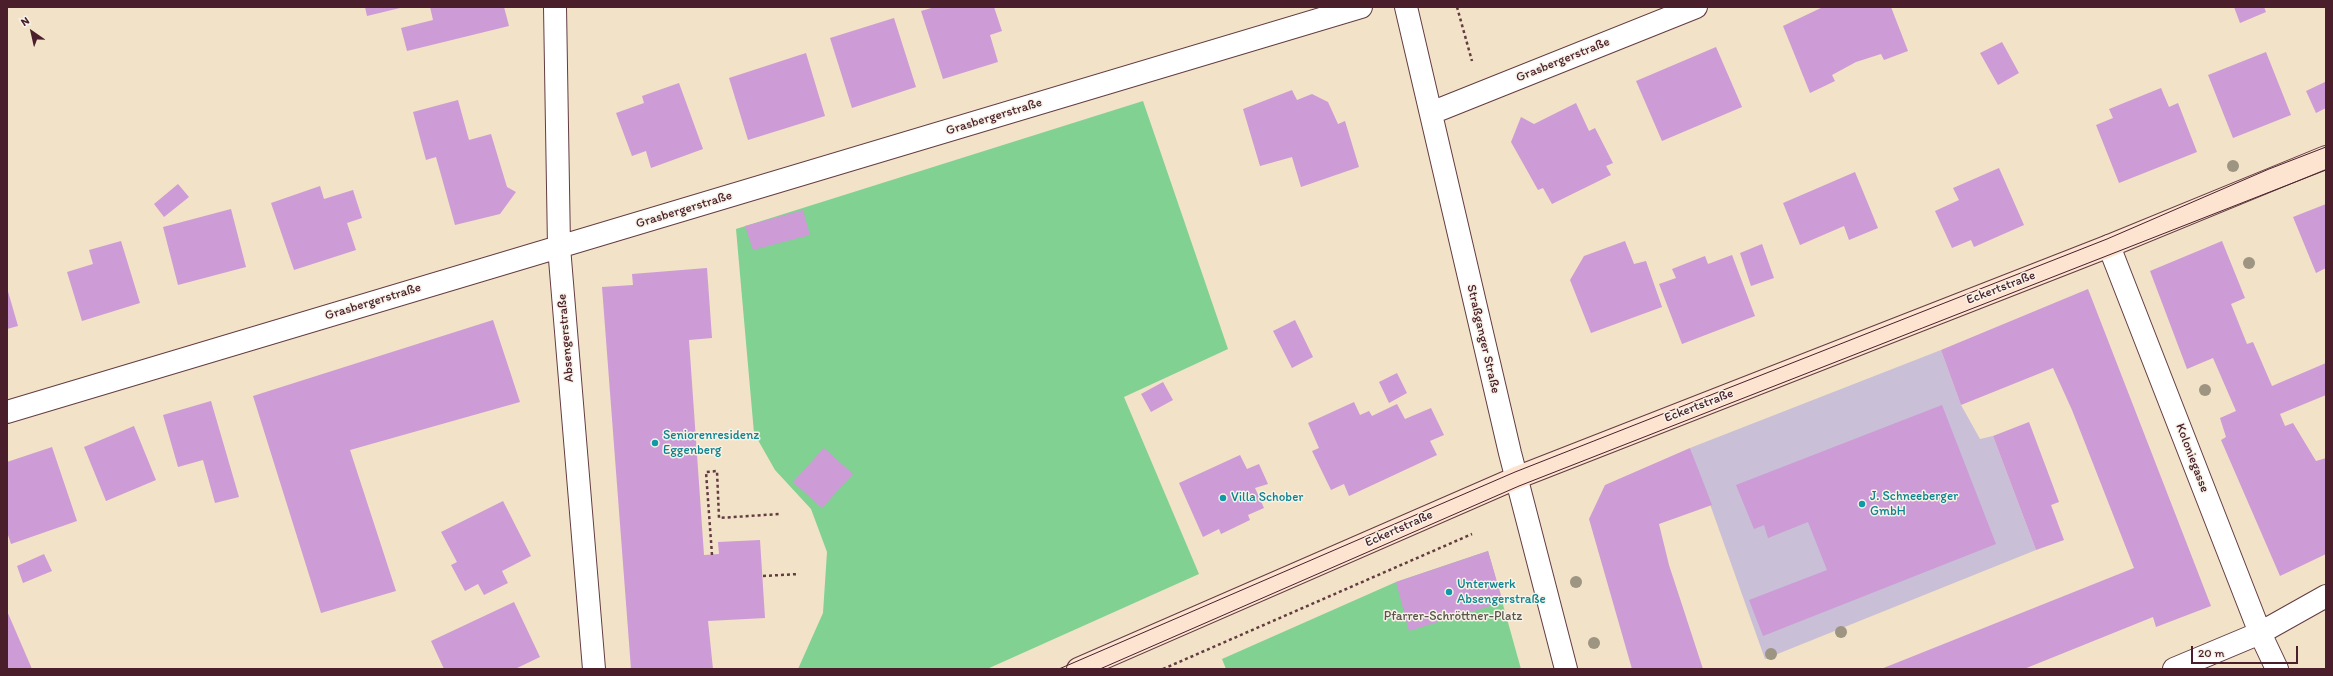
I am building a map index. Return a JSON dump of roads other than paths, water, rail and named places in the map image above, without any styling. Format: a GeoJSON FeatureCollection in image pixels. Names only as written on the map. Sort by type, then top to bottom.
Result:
{"type":"FeatureCollection","features":[{"type":"Feature","properties":{"kind":"street","name":"Absengerstraße"},"geometry":{"type":"LineString","coordinates":[[555,7],[559,247],[594,669]]}},
{"type":"Feature","properties":{"kind":"street","name":"Grasbergerstraße"},"geometry":{"type":"LineString","coordinates":[[7,412],[1361,7]]}},
{"type":"Feature","properties":{"kind":"street","name":"Straßganger Straße"},"geometry":{"type":"LineString","coordinates":[[1406,7],[1516,478],[1566,669]]}},
{"type":"Feature","properties":{"kind":"street","name":"Grasbergerstraße"},"geometry":{"type":"LineString","coordinates":[[1431,113],[1696,7]]}},
{"type":"Feature","properties":{"kind":"street","name":"Eckertstraße"},"geometry":{"type":"LineString","coordinates":[[1078,669],[1516,478],[2110,246],[2326,157]]}},
{"type":"Feature","properties":{"kind":"street","name":"Koloniegasse"},"geometry":{"type":"LineString","coordinates":[[2110,246],[2260,632],[2277,669]]}},
{"type":"Feature","properties":{"kind":"street"},"geometry":{"type":"LineString","coordinates":[[2174,669],[2260,632],[2326,596]]}},
{"type":"Feature","properties":{"kind":"tram line"},"geometry":{"type":"LineString","coordinates":[[1059,669],[1515,472],[2107,239],[2269,169],[2326,147]]}},
{"type":"Feature","properties":{"kind":"tram line"},"geometry":{"type":"LineString","coordinates":[[1100,669],[1519,486],[2326,170]]}},
{"type":"Feature","properties":{"kind":"place","name":"Seniorenresidenz Eggenberg"},"geometry":{"type":"Point","coordinates":[655,443]}},
{"type":"Feature","properties":{"kind":"place","name":"Villa Schober"},"geometry":{"type":"Point","coordinates":[1223,498]}},
{"type":"Feature","properties":{"kind":"place","name":"J. Schneeberger GmbH"},"geometry":{"type":"Point","coordinates":[1862,504]}},
{"type":"Feature","properties":{"kind":"place","name":"Unterwerk Absengerstraße"},"geometry":{"type":"Point","coordinates":[1449,592]}},
{"type":"Feature","properties":{"kind":"park label","name":"Pfarrer-Schröttner-Platz"},"geometry":{"type":"Point","coordinates":[1453,617]}}]}
